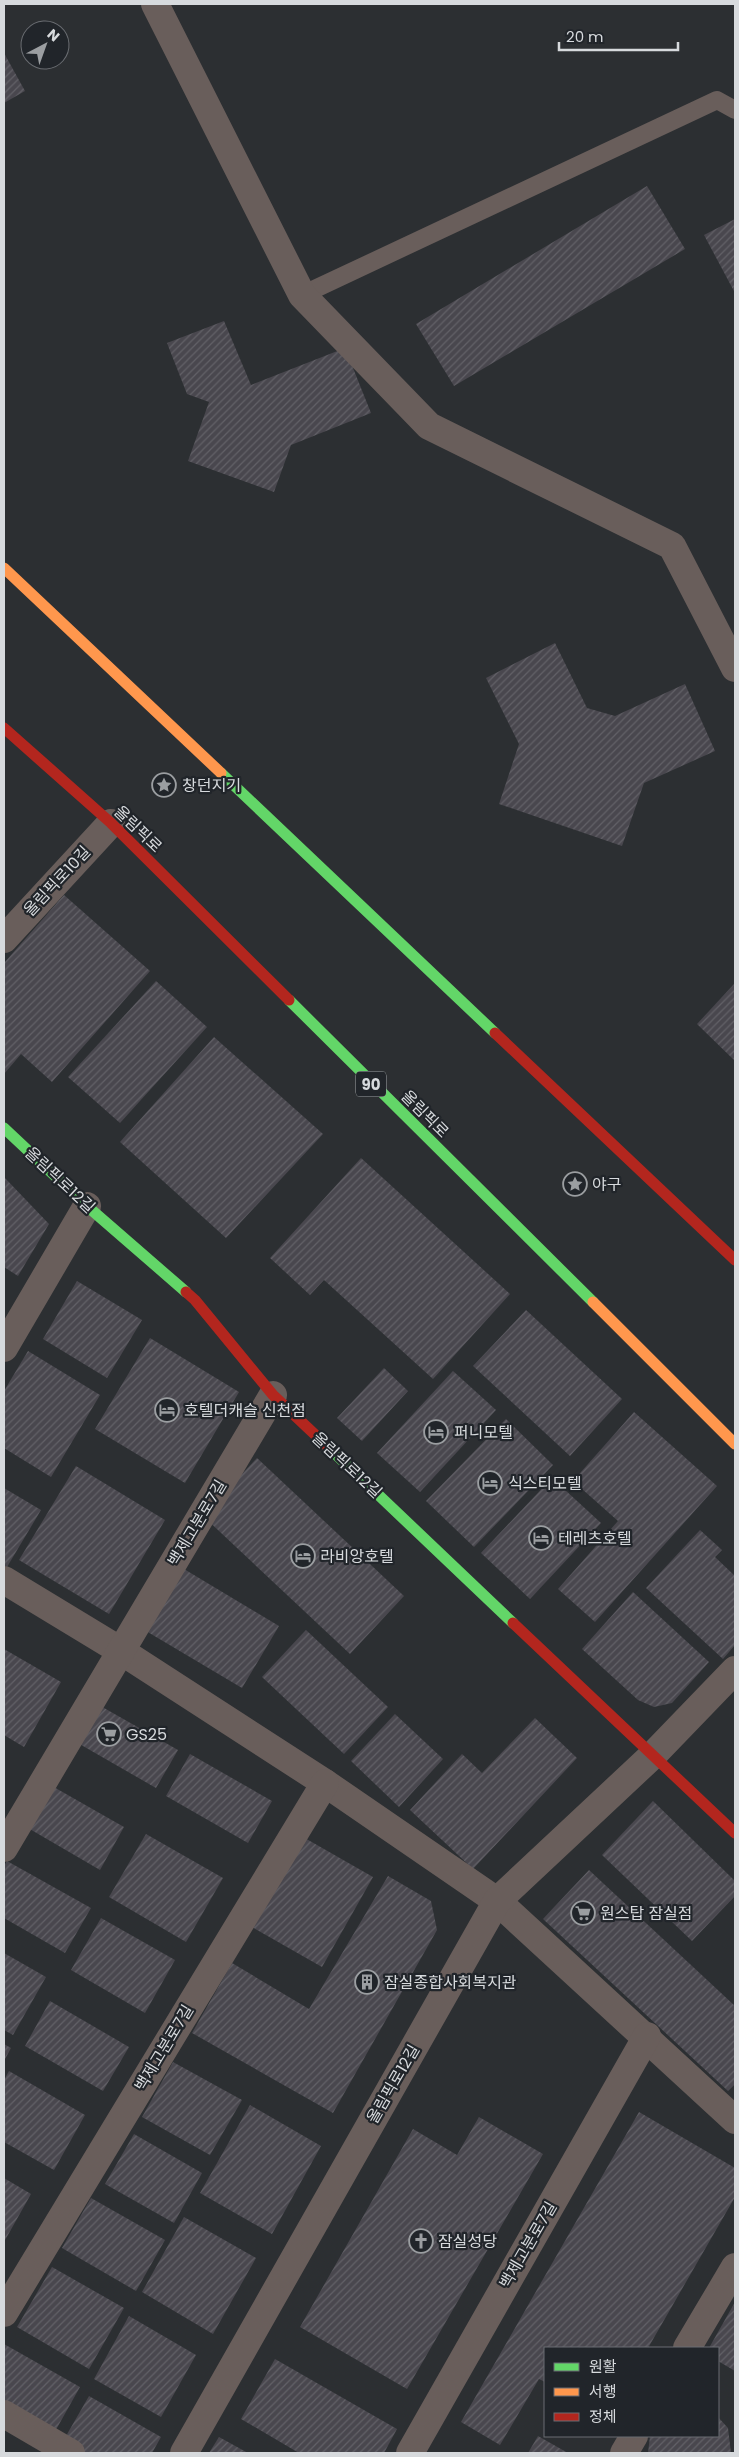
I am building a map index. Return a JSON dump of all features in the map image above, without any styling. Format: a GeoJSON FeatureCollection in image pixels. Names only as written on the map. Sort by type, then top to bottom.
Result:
{"type":"FeatureCollection","features":[{"type":"Feature","properties":{"kind":"main road"},"geometry":{"type":"LineString","coordinates":[[4,568],[735,1260]]}},
{"type":"Feature","properties":{"kind":"main road","name":"올림픽로"},"geometry":{"type":"LineString","coordinates":[[4,728],[111,824],[735,1444]]}},
{"type":"Feature","properties":{"kind":"main road","name":"올림픽로12길"},"geometry":{"type":"LineString","coordinates":[[4,1128],[87,1206],[195,1300],[273,1395],[735,1833]]}},
{"type":"Feature","properties":{"kind":"street"},"geometry":{"type":"LineString","coordinates":[[156,4],[302,295],[428,426],[672,546],[735,668]]}},
{"type":"Feature","properties":{"kind":"street","name":"올림픽로10길"},"geometry":{"type":"LineString","coordinates":[[4,939],[111,824]]}},
{"type":"Feature","properties":{"kind":"street"},"geometry":{"type":"LineString","coordinates":[[4,1348],[87,1206]]}},
{"type":"Feature","properties":{"kind":"street","name":"백제고분로7길"},"geometry":{"type":"LineString","coordinates":[[4,1848],[273,1395]]}},
{"type":"Feature","properties":{"kind":"street"},"geometry":{"type":"LineString","coordinates":[[4,1580],[121,1651],[325,1783],[497,1900],[735,2120]]}},
{"type":"Feature","properties":{"kind":"street","name":"올림픽로12길"},"geometry":{"type":"LineString","coordinates":[[184,2453],[497,1900],[653,1756],[735,1670]]}},
{"type":"Feature","properties":{"kind":"street","name":"백제고분로7길"},"geometry":{"type":"LineString","coordinates":[[4,2313],[325,1783]]}},
{"type":"Feature","properties":{"kind":"street","name":"백제고분로7길"},"geometry":{"type":"LineString","coordinates":[[410,2453],[646,2036]]}},
{"type":"Feature","properties":{"kind":"street"},"geometry":{"type":"LineString","coordinates":[[688,2347],[735,2267]]}},
{"type":"Feature","properties":{"kind":"street"},"geometry":{"type":"LineString","coordinates":[[4,2414],[71,2453]]}},
{"type":"Feature","properties":{"kind":"street"},"geometry":{"type":"LineString","coordinates":[[624,2453],[633,2437]]}},
{"type":"Feature","properties":{"kind":"lane"},"geometry":{"type":"LineString","coordinates":[[302,295],[717,100],[735,110]]}},
{"type":"Feature","properties":{"kind":"building"},"geometry":{"type":"Polygon","coordinates":[[[4,53],[25,91],[4,103],[4,53]]]}},
{"type":"Feature","properties":{"kind":"building"},"geometry":{"type":"Polygon","coordinates":[[[647,186],[685,249],[454,386],[416,324],[647,186]]]}},
{"type":"Feature","properties":{"kind":"building"},"geometry":{"type":"Polygon","coordinates":[[[735,219],[735,293],[704,235],[735,219]]]}},
{"type":"Feature","properties":{"kind":"building"},"geometry":{"type":"Polygon","coordinates":[[[224,321],[251,385],[345,348],[371,413],[291,445],[274,492],[188,461],[209,402],[187,394],[167,343],[224,321]]]}},
{"type":"Feature","properties":{"kind":"building"},"geometry":{"type":"Polygon","coordinates":[[[555,643],[587,708],[615,716],[685,684],[715,751],[644,783],[622,846],[499,804],[519,744],[486,678],[555,643]]]}},
{"type":"Feature","properties":{"kind":"building"},"geometry":{"type":"Polygon","coordinates":[[[64,895],[150,971],[52,1082],[21,1054],[4,1074],[4,963],[64,895]]]}},
{"type":"Feature","properties":{"kind":"building"},"geometry":{"type":"Polygon","coordinates":[[[156,981],[207,1027],[120,1123],[68,1077],[156,981]]]}},
{"type":"Feature","properties":{"kind":"building"},"geometry":{"type":"Polygon","coordinates":[[[735,983],[735,1061],[697,1024],[735,983]]]}},
{"type":"Feature","properties":{"kind":"building"},"geometry":{"type":"Polygon","coordinates":[[[214,1037],[323,1134],[226,1238],[120,1142],[214,1037]]]}},
{"type":"Feature","properties":{"kind":"building"},"geometry":{"type":"Polygon","coordinates":[[[361,1158],[510,1294],[433,1379],[324,1280],[310,1295],[270,1258],[361,1158]]]}},
{"type":"Feature","properties":{"kind":"building"},"geometry":{"type":"Polygon","coordinates":[[[4,1177],[49,1224],[18,1276],[4,1267],[4,1177]]]}},
{"type":"Feature","properties":{"kind":"building"},"geometry":{"type":"Polygon","coordinates":[[[77,1281],[142,1320],[107,1378],[43,1339],[77,1281]]]}},
{"type":"Feature","properties":{"kind":"building"},"geometry":{"type":"Polygon","coordinates":[[[526,1310],[622,1399],[570,1456],[473,1366],[526,1310]]]}},
{"type":"Feature","properties":{"kind":"building","name":"호텔더캐슬 신천점"},"geometry":{"type":"Polygon","coordinates":[[[150,1338],[239,1392],[185,1483],[95,1429],[150,1338]]]}},
{"type":"Feature","properties":{"kind":"building"},"geometry":{"type":"Polygon","coordinates":[[[28,1351],[100,1395],[51,1477],[4,1448],[4,1391],[28,1351]]]}},
{"type":"Feature","properties":{"kind":"building"},"geometry":{"type":"Polygon","coordinates":[[[384,1368],[408,1391],[362,1441],[337,1418],[384,1368]]]}},
{"type":"Feature","properties":{"kind":"building"},"geometry":{"type":"Polygon","coordinates":[[[453,1371],[496,1410],[420,1492],[377,1453],[453,1371]]]}},
{"type":"Feature","properties":{"kind":"building"},"geometry":{"type":"Polygon","coordinates":[[[634,1412],[717,1486],[595,1622],[558,1589],[618,1521],[573,1481],[634,1412]]]}},
{"type":"Feature","properties":{"kind":"building"},"geometry":{"type":"Polygon","coordinates":[[[506,1419],[553,1465],[474,1547],[426,1501],[506,1419]]]}},
{"type":"Feature","properties":{"kind":"building","name":"라비앙호텔"},"geometry":{"type":"Polygon","coordinates":[[[257,1458],[404,1596],[350,1654],[203,1516],[257,1458]]]}},
{"type":"Feature","properties":{"kind":"building"},"geometry":{"type":"Polygon","coordinates":[[[76,1466],[165,1520],[109,1614],[19,1560],[76,1466]]]}},
{"type":"Feature","properties":{"kind":"building"},"geometry":{"type":"Polygon","coordinates":[[[552,1478],[601,1523],[530,1599],[481,1553],[552,1478]]]}},
{"type":"Feature","properties":{"kind":"building"},"geometry":{"type":"Polygon","coordinates":[[[4,1488],[41,1510],[7,1567],[4,1565],[4,1488]]]}},
{"type":"Feature","properties":{"kind":"building"},"geometry":{"type":"Polygon","coordinates":[[[700,1530],[722,1550],[715,1557],[735,1576],[735,1645],[723,1659],[646,1588],[700,1530]]]}},
{"type":"Feature","properties":{"kind":"building"},"geometry":{"type":"Polygon","coordinates":[[[179,1566],[279,1626],[242,1688],[141,1628],[179,1566]]]}},
{"type":"Feature","properties":{"kind":"building"},"geometry":{"type":"Polygon","coordinates":[[[633,1592],[709,1662],[672,1703],[654,1707],[638,1700],[582,1649],[633,1592]]]}},
{"type":"Feature","properties":{"kind":"building"},"geometry":{"type":"Polygon","coordinates":[[[306,1630],[388,1707],[344,1754],[262,1677],[306,1630]]]}},
{"type":"Feature","properties":{"kind":"building"},"geometry":{"type":"Polygon","coordinates":[[[4,1649],[61,1682],[24,1747],[4,1735],[4,1649]]]}},
{"type":"Feature","properties":{"kind":"building"},"geometry":{"type":"Polygon","coordinates":[[[97,1704],[178,1750],[156,1788],[76,1742],[97,1704]]]}},
{"type":"Feature","properties":{"kind":"building"},"geometry":{"type":"Polygon","coordinates":[[[395,1714],[443,1759],[399,1807],[351,1761],[395,1714]]]}},
{"type":"Feature","properties":{"kind":"building"},"geometry":{"type":"Polygon","coordinates":[[[535,1718],[577,1758],[473,1869],[410,1810],[462,1754],[482,1773],[535,1718]]]}},
{"type":"Feature","properties":{"kind":"building"},"geometry":{"type":"Polygon","coordinates":[[[190,1754],[272,1801],[248,1843],[166,1796],[190,1754]]]}},
{"type":"Feature","properties":{"kind":"building"},"geometry":{"type":"Polygon","coordinates":[[[52,1786],[124,1827],[100,1870],[28,1828],[52,1786]]]}},
{"type":"Feature","properties":{"kind":"building"},"geometry":{"type":"Polygon","coordinates":[[[653,1801],[735,1881],[735,1896],[692,1941],[602,1855],[653,1801]]]}},
{"type":"Feature","properties":{"kind":"building"},"geometry":{"type":"Polygon","coordinates":[[[146,1834],[223,1878],[186,1942],[109,1897],[146,1834]]]}},
{"type":"Feature","properties":{"kind":"building"},"geometry":{"type":"Polygon","coordinates":[[[303,1837],[373,1877],[322,1967],[252,1927],[303,1837]]]}},
{"type":"Feature","properties":{"kind":"building"},"geometry":{"type":"Polygon","coordinates":[[[7,1861],[91,1908],[65,1953],[4,1918],[4,1866],[7,1861]]]}},
{"type":"Feature","properties":{"kind":"building"},"geometry":{"type":"Polygon","coordinates":[[[589,1870],[735,2006],[735,2084],[728,2091],[543,1919],[589,1870]]]}},
{"type":"Feature","properties":{"kind":"building","name":"잠실종합사회복지관"},"geometry":{"type":"Polygon","coordinates":[[[388,1876],[431,1901],[437,1930],[333,2113],[192,2033],[232,1963],[309,2009],[388,1876]]]}},
{"type":"Feature","properties":{"kind":"building"},"geometry":{"type":"Polygon","coordinates":[[[101,1918],[175,1960],[145,2013],[71,1970],[101,1918]]]}},
{"type":"Feature","properties":{"kind":"building"},"geometry":{"type":"Polygon","coordinates":[[[4,1953],[46,1977],[13,2035],[4,2030],[4,1953]]]}},
{"type":"Feature","properties":{"kind":"building"},"geometry":{"type":"Polygon","coordinates":[[[50,2001],[129,2047],[103,2091],[25,2046],[50,2001]]]}},
{"type":"Feature","properties":{"kind":"building"},"geometry":{"type":"Polygon","coordinates":[[[4,2044],[11,2048],[4,2061],[4,2044]]]}},
{"type":"Feature","properties":{"kind":"building"},"geometry":{"type":"Polygon","coordinates":[[[173,2062],[242,2100],[210,2155],[142,2117],[173,2062]]]}},
{"type":"Feature","properties":{"kind":"building"},"geometry":{"type":"Polygon","coordinates":[[[9,2071],[85,2115],[54,2170],[4,2142],[4,2080],[9,2071]]]}},
{"type":"Feature","properties":{"kind":"building"},"geometry":{"type":"Polygon","coordinates":[[[250,2105],[321,2146],[272,2234],[200,2193],[250,2105]]]}},
{"type":"Feature","properties":{"kind":"building"},"geometry":{"type":"Polygon","coordinates":[[[639,2112],[735,2168],[735,2197],[649,2347],[544,2347],[544,2382],[539,2379],[500,2445],[461,2422],[639,2112]]]}},
{"type":"Feature","properties":{"kind":"building","name":"잠실성당"},"geometry":{"type":"Polygon","coordinates":[[[479,2117],[543,2154],[407,2389],[300,2327],[413,2129],[457,2155],[479,2117]]]}},
{"type":"Feature","properties":{"kind":"building"},"geometry":{"type":"Polygon","coordinates":[[[134,2134],[202,2173],[174,2223],[105,2184],[134,2134]]]}},
{"type":"Feature","properties":{"kind":"building"},"geometry":{"type":"Polygon","coordinates":[[[4,2178],[31,2194],[4,2242],[4,2178]]]}},
{"type":"Feature","properties":{"kind":"building"},"geometry":{"type":"Polygon","coordinates":[[[91,2198],[165,2240],[136,2291],[62,2248],[91,2198]]]}},
{"type":"Feature","properties":{"kind":"building"},"geometry":{"type":"Polygon","coordinates":[[[184,2217],[256,2258],[213,2334],[142,2292],[184,2217]]]}},
{"type":"Feature","properties":{"kind":"building"},"geometry":{"type":"Polygon","coordinates":[[[52,2267],[124,2308],[89,2369],[17,2327],[52,2267]]]}},
{"type":"Feature","properties":{"kind":"building"},"geometry":{"type":"Polygon","coordinates":[[[735,2302],[735,2371],[719,2362],[719,2347],[710,2347],[735,2302]]]}},
{"type":"Feature","properties":{"kind":"building"},"geometry":{"type":"Polygon","coordinates":[[[129,2316],[196,2355],[161,2417],[94,2379],[129,2316]]]}},
{"type":"Feature","properties":{"kind":"building"},"geometry":{"type":"Polygon","coordinates":[[[4,2344],[80,2387],[53,2435],[4,2407],[4,2344]]]}},
{"type":"Feature","properties":{"kind":"building"},"geometry":{"type":"Polygon","coordinates":[[[275,2359],[397,2429],[384,2453],[299,2453],[241,2419],[275,2359]]]}},
{"type":"Feature","properties":{"kind":"building"},"geometry":{"type":"Polygon","coordinates":[[[89,2396],[161,2437],[152,2453],[80,2453],[62,2443],[89,2396]]]}},
{"type":"Feature","properties":{"kind":"building"},"geometry":{"type":"Polygon","coordinates":[[[719,2418],[728,2428],[731,2453],[648,2453],[650,2437],[719,2437],[719,2418]]]}},
{"type":"Feature","properties":{"kind":"building"},"geometry":{"type":"Polygon","coordinates":[[[538,2436],[568,2453],[528,2453],[538,2436]]]}},
{"type":"Feature","properties":{"kind":"building"},"geometry":{"type":"Polygon","coordinates":[[[219,2437],[248,2453],[209,2453],[219,2437]]]}},
{"type":"Feature","properties":{"kind":"traffic: fast"},"geometry":{"type":"LineString","coordinates":[[221,773],[495,1033]]}},
{"type":"Feature","properties":{"kind":"traffic: fast"},"geometry":{"type":"LineString","coordinates":[[289,1000],[593,1302]]}},
{"type":"Feature","properties":{"kind":"traffic: fast"},"geometry":{"type":"LineString","coordinates":[[4,1128],[87,1206],[186,1292]]}},
{"type":"Feature","properties":{"kind":"traffic: fast"},"geometry":{"type":"LineString","coordinates":[[326,1445],[513,1623]]}},
{"type":"Feature","properties":{"kind":"traffic: slow"},"geometry":{"type":"LineString","coordinates":[[4,568],[221,773]]}},
{"type":"Feature","properties":{"kind":"traffic: slow"},"geometry":{"type":"LineString","coordinates":[[593,1302],[735,1444]]}},
{"type":"Feature","properties":{"kind":"traffic: jam"},"geometry":{"type":"LineString","coordinates":[[4,728],[111,823],[289,1000]]}},
{"type":"Feature","properties":{"kind":"traffic: jam"},"geometry":{"type":"LineString","coordinates":[[495,1033],[735,1260]]}},
{"type":"Feature","properties":{"kind":"traffic: jam"},"geometry":{"type":"LineString","coordinates":[[186,1292],[195,1300],[273,1395],[326,1445]]}},
{"type":"Feature","properties":{"kind":"traffic: jam"},"geometry":{"type":"LineString","coordinates":[[513,1623],[735,1833]]}},
{"type":"Feature","properties":{"kind":"place","name":"창던지기"},"geometry":{"type":"Point","coordinates":[164,785]}},
{"type":"Feature","properties":{"kind":"place","name":"야구"},"geometry":{"type":"Point","coordinates":[575,1184]}},
{"type":"Feature","properties":{"kind":"place","name":"호텔더캐슬 신천점"},"geometry":{"type":"Point","coordinates":[167,1410]}},
{"type":"Feature","properties":{"kind":"place","name":"퍼니모텔"},"geometry":{"type":"Point","coordinates":[436,1432]}},
{"type":"Feature","properties":{"kind":"place","name":"식스티모텔"},"geometry":{"type":"Point","coordinates":[490,1483]}},
{"type":"Feature","properties":{"kind":"place","name":"테레츠호텔"},"geometry":{"type":"Point","coordinates":[541,1538]}},
{"type":"Feature","properties":{"kind":"place","name":"라비앙호텔"},"geometry":{"type":"Point","coordinates":[303,1556]}},
{"type":"Feature","properties":{"kind":"place","name":"GS25"},"geometry":{"type":"Point","coordinates":[109,1734]}},
{"type":"Feature","properties":{"kind":"place","name":"원스탑 잠실점"},"geometry":{"type":"Point","coordinates":[583,1913]}},
{"type":"Feature","properties":{"kind":"place","name":"잠실종합사회복지관"},"geometry":{"type":"Point","coordinates":[367,1982]}},
{"type":"Feature","properties":{"kind":"place","name":"잠실성당"},"geometry":{"type":"Point","coordinates":[421,2241]}}]}
